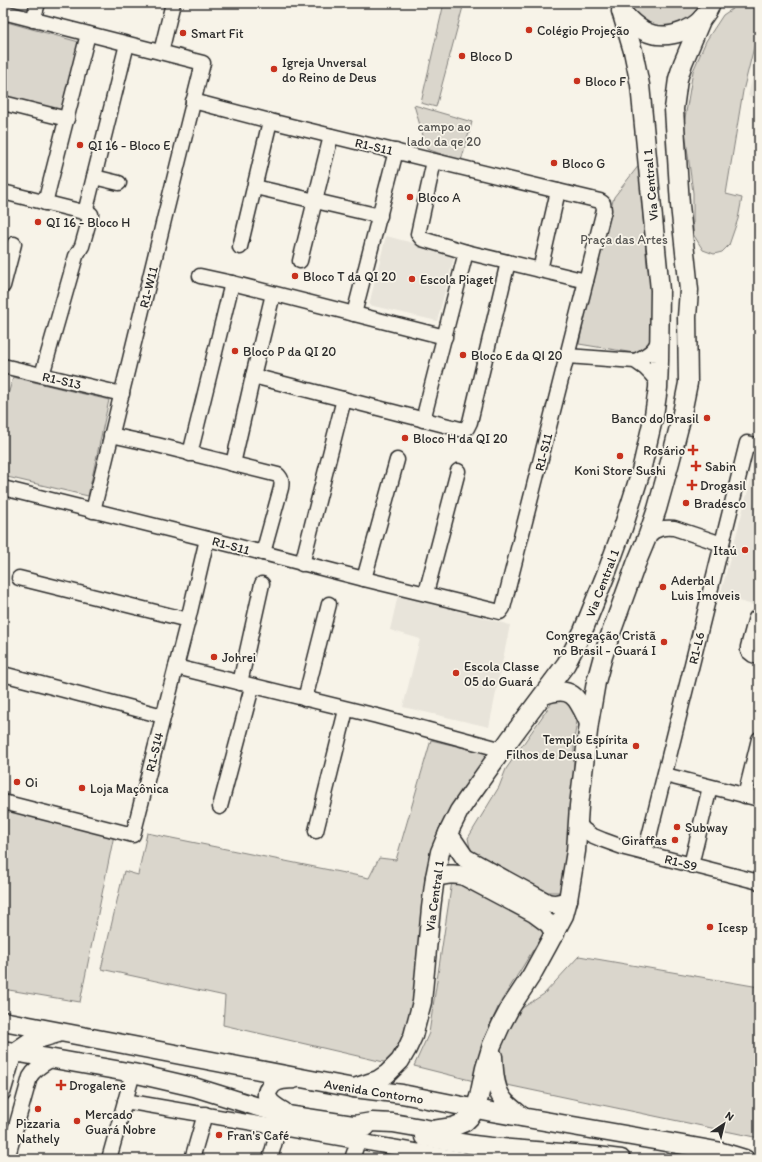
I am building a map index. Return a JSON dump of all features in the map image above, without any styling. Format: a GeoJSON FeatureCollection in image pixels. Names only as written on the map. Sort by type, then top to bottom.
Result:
{"type":"FeatureCollection","features":[{"type":"Feature","properties":{"kind":"main road"},"geometry":{"type":"LineString","coordinates":[[619,7],[632,23],[645,32],[660,35],[676,34],[690,28],[710,8]]}},
{"type":"Feature","properties":{"kind":"main road","name":"Via Central 1"},"geometry":{"type":"LineString","coordinates":[[354,1088],[378,1080],[400,1061],[408,1049],[422,1002],[431,908],[440,852],[459,811],[566,664],[583,631],[623,528],[641,472],[654,415],[658,388],[660,290],[640,85],[633,51],[619,7]]}},
{"type":"Feature","properties":{"kind":"main road","name":"Via Central 1"},"geometry":{"type":"LineString","coordinates":[[475,1109],[492,1045],[510,1008],[531,976],[564,915],[568,900],[576,849],[589,723],[596,682],[611,633],[648,535],[680,423],[688,383],[687,317],[689,290],[680,205],[674,109],[678,79],[683,63],[710,8]]}},
{"type":"Feature","properties":{"kind":"main road"},"geometry":{"type":"LineString","coordinates":[[660,309],[679,307],[687,317]]}},
{"type":"Feature","properties":{"kind":"main road"},"geometry":{"type":"LineString","coordinates":[[566,664],[570,681],[573,684],[580,687],[587,687],[596,682]]}},
{"type":"Feature","properties":{"kind":"main road"},"geometry":{"type":"LineString","coordinates":[[544,695],[559,691],[567,692],[574,696],[581,706],[589,723]]}},
{"type":"Feature","properties":{"kind":"main road"},"geometry":{"type":"LineString","coordinates":[[448,833],[464,858],[547,903],[552,905],[568,900]]}},
{"type":"Feature","properties":{"kind":"main road"},"geometry":{"type":"LineString","coordinates":[[435,876],[458,874],[464,876],[534,913],[549,924],[555,934]]}},
{"type":"Feature","properties":{"kind":"main road","name":"Avenida Contorno"},"geometry":{"type":"LineString","coordinates":[[3,1022],[354,1088],[402,1094],[475,1109],[722,1152],[745,1159]]}},
{"type":"Feature","properties":{"kind":"main road"},"geometry":{"type":"LineString","coordinates":[[9,1051],[31,1041],[60,1032]]}},
{"type":"Feature","properties":{"kind":"main road"},"geometry":{"type":"LineString","coordinates":[[492,1045],[494,1070],[499,1093],[506,1103],[523,1117]]}},
{"type":"Feature","properties":{"kind":"main road"},"geometry":{"type":"LineString","coordinates":[[9,1051],[133,1073],[194,1087],[255,1106],[283,1121],[356,1133],[621,1159]]}},
{"type":"Feature","properties":{"kind":"main road"},"geometry":{"type":"LineString","coordinates":[[283,1121],[267,1098],[269,1088],[275,1082],[281,1080],[301,1078]]}},
{"type":"Feature","properties":{"kind":"main road"},"geometry":{"type":"LineString","coordinates":[[356,1133],[372,1122],[393,1123],[433,1130],[458,1126],[466,1122],[475,1109]]}},
{"type":"Feature","properties":{"kind":"street"},"geometry":{"type":"LineString","coordinates":[[33,20],[38,3]]}},
{"type":"Feature","properties":{"kind":"street"},"geometry":{"type":"LineString","coordinates":[[3,12],[161,52],[173,3]]}},
{"type":"Feature","properties":{"kind":"street"},"geometry":{"type":"LineString","coordinates":[[46,203],[88,34]]}},
{"type":"Feature","properties":{"kind":"street"},"geometry":{"type":"LineString","coordinates":[[85,213],[127,44]]}},
{"type":"Feature","properties":{"kind":"street","name":"R1-W11"},"geometry":{"type":"LineString","coordinates":[[93,511],[170,190],[203,63],[161,52]]}},
{"type":"Feature","properties":{"kind":"street","name":"R1-S11"},"geometry":{"type":"LineString","coordinates":[[3,488],[302,564],[500,612],[503,608],[568,356],[604,210],[603,203],[558,190],[331,136],[193,101]]}},
{"type":"Feature","properties":{"kind":"street"},"geometry":{"type":"LineString","coordinates":[[3,103],[67,119]]}},
{"type":"Feature","properties":{"kind":"street"},"geometry":{"type":"LineString","coordinates":[[240,248],[270,121]]}},
{"type":"Feature","properties":{"kind":"street"},"geometry":{"type":"LineString","coordinates":[[300,261],[331,136]]}},
{"type":"Feature","properties":{"kind":"street"},"geometry":{"type":"LineString","coordinates":[[354,314],[396,151]]}},
{"type":"Feature","properties":{"kind":"street"},"geometry":{"type":"LineString","coordinates":[[434,161],[418,234],[424,240],[466,252],[586,281]]}},
{"type":"Feature","properties":{"kind":"street"},"geometry":{"type":"LineString","coordinates":[[94,177],[119,183]]}},
{"type":"Feature","properties":{"kind":"street"},"geometry":{"type":"LineString","coordinates":[[254,187],[380,216]]}},
{"type":"Feature","properties":{"kind":"street"},"geometry":{"type":"LineString","coordinates":[[540,270],[558,190]]}},
{"type":"Feature","properties":{"kind":"street"},"geometry":{"type":"LineString","coordinates":[[3,192],[91,214],[82,246],[76,256],[42,375]]}},
{"type":"Feature","properties":{"kind":"street"},"geometry":{"type":"LineString","coordinates":[[3,286],[14,244]]}},
{"type":"Feature","properties":{"kind":"street"},"geometry":{"type":"LineString","coordinates":[[423,420],[466,252]]}},
{"type":"Feature","properties":{"kind":"street"},"geometry":{"type":"LineString","coordinates":[[253,376],[464,430],[469,426],[508,262]]}},
{"type":"Feature","properties":{"kind":"street"},"geometry":{"type":"LineString","coordinates":[[200,276],[445,337]]}},
{"type":"Feature","properties":{"kind":"street"},"geometry":{"type":"LineString","coordinates":[[190,454],[232,283]]}},
{"type":"Feature","properties":{"kind":"street"},"geometry":{"type":"LineString","coordinates":[[233,464],[273,294]]}},
{"type":"Feature","properties":{"kind":"street"},"geometry":{"type":"LineString","coordinates":[[635,361],[653,350],[658,342],[660,328]]}},
{"type":"Feature","properties":{"kind":"street"},"geometry":{"type":"LineString","coordinates":[[568,356],[635,361],[651,374],[656,380],[658,388]]}},
{"type":"Feature","properties":{"kind":"street","name":"R1-S13"},"geometry":{"type":"LineString","coordinates":[[3,367],[122,394]]}},
{"type":"Feature","properties":{"kind":"street"},"geometry":{"type":"LineString","coordinates":[[302,564],[344,399]]}},
{"type":"Feature","properties":{"kind":"street"},"geometry":{"type":"LineString","coordinates":[[111,435],[278,475],[282,482],[281,488],[263,553]]}},
{"type":"Feature","properties":{"kind":"street","name":"R1-L6"},"geometry":{"type":"LineString","coordinates":[[645,853],[722,544],[753,444]]}},
{"type":"Feature","properties":{"kind":"street"},"geometry":{"type":"LineString","coordinates":[[364,579],[397,460]]}},
{"type":"Feature","properties":{"kind":"street"},"geometry":{"type":"LineString","coordinates":[[426,593],[458,471]]}},
{"type":"Feature","properties":{"kind":"street"},"geometry":{"type":"LineString","coordinates":[[656,509],[674,528]]}},
{"type":"Feature","properties":{"kind":"street"},"geometry":{"type":"LineString","coordinates":[[648,535],[660,528],[666,527],[674,528],[722,544]]}},
{"type":"Feature","properties":{"kind":"street","name":"R1-S14"},"geometry":{"type":"LineString","coordinates":[[3,802],[133,835],[188,620],[207,539]]}},
{"type":"Feature","properties":{"kind":"street"},"geometry":{"type":"LineString","coordinates":[[19,578],[188,620]]}},
{"type":"Feature","properties":{"kind":"street"},"geometry":{"type":"LineString","coordinates":[[220,807],[246,685],[262,584]]}},
{"type":"Feature","properties":{"kind":"street"},"geometry":{"type":"LineString","coordinates":[[305,700],[329,604]]}},
{"type":"Feature","properties":{"kind":"street"},"geometry":{"type":"LineString","coordinates":[[759,617],[756,618],[755,621],[748,651],[759,657]]}},
{"type":"Feature","properties":{"kind":"street"},"geometry":{"type":"LineString","coordinates":[[176,667],[503,750]]}},
{"type":"Feature","properties":{"kind":"street"},"geometry":{"type":"LineString","coordinates":[[3,674],[163,716]]}},
{"type":"Feature","properties":{"kind":"street"},"geometry":{"type":"LineString","coordinates":[[316,831],[346,710]]}},
{"type":"Feature","properties":{"kind":"street"},"geometry":{"type":"LineString","coordinates":[[745,796],[757,755],[759,739]]}},
{"type":"Feature","properties":{"kind":"street"},"geometry":{"type":"LineString","coordinates":[[665,776],[759,800]]}},
{"type":"Feature","properties":{"kind":"street"},"geometry":{"type":"LineString","coordinates":[[691,865],[710,787]]}},
{"type":"Feature","properties":{"kind":"street","name":"R1-S9"},"geometry":{"type":"LineString","coordinates":[[578,822],[583,829],[603,840],[625,848],[759,882]]}},
{"type":"Feature","properties":{"kind":"street"},"geometry":{"type":"LineString","coordinates":[[576,849],[592,841],[603,840]]}},
{"type":"Feature","properties":{"kind":"street"},"geometry":{"type":"LineString","coordinates":[[3,1093],[9,1051]]}},
{"type":"Feature","properties":{"kind":"street"},"geometry":{"type":"LineString","coordinates":[[7,1159],[8,1134],[30,1077],[36,1069],[52,1059]]}},
{"type":"Feature","properties":{"kind":"street"},"geometry":{"type":"LineString","coordinates":[[109,1159],[133,1073]]}},
{"type":"Feature","properties":{"kind":"street"},"geometry":{"type":"LineString","coordinates":[[125,1101],[205,1114],[283,1121],[270,1159]]}},
{"type":"Feature","properties":{"kind":"street"},"geometry":{"type":"LineString","coordinates":[[192,1159],[205,1114]]}},
{"type":"Feature","properties":{"kind":"street"},"geometry":{"type":"LineString","coordinates":[[352,1159],[356,1133],[431,1156],[460,1159]]}},
{"type":"Feature","properties":{"kind":"shaded area"},"geometry":{"type":"Polygon","coordinates":[[[759,52],[759,99],[748,96],[759,52]]]}},
{"type":"Feature","properties":{"kind":"shaded area","name":"Escola Piaget"},"geometry":{"type":"Polygon","coordinates":[[[386,236],[455,254],[437,321],[369,305],[386,236]]]}},
{"type":"Feature","properties":{"kind":"shaded area"},"geometry":{"type":"Polygon","coordinates":[[[759,449],[759,580],[753,605],[720,596],[759,449]]]}},
{"type":"Feature","properties":{"kind":"shaded area","name":"Escola Classe 05 do Guará"},"geometry":{"type":"Polygon","coordinates":[[[398,595],[510,625],[489,727],[403,707],[420,639],[390,630],[398,595]]]}},
{"type":"Feature","properties":{"kind":"green space"},"geometry":{"type":"Polygon","coordinates":[[[444,3],[464,3],[436,107],[421,103],[444,3]]]}},
{"type":"Feature","properties":{"kind":"green space"},"geometry":{"type":"Polygon","coordinates":[[[625,3],[705,3],[681,26],[649,26],[625,3]]]}},
{"type":"Feature","properties":{"kind":"green space"},"geometry":{"type":"Polygon","coordinates":[[[741,3],[759,3],[759,27],[743,91],[726,194],[742,198],[738,219],[729,245],[722,252],[714,254],[703,250],[693,234],[693,193],[684,124],[693,71],[706,41],[723,15],[741,3]]]}},
{"type":"Feature","properties":{"kind":"green space"},"geometry":{"type":"Polygon","coordinates":[[[3,21],[79,42],[61,110],[3,96],[3,21]]]}},
{"type":"Feature","properties":{"kind":"green space","name":"campo ao lado da qe 20"},"geometry":{"type":"Polygon","coordinates":[[[414,105],[472,122],[461,161],[427,149],[414,105]]]}},
{"type":"Feature","properties":{"kind":"green space","name":"Praça das Artes"},"geometry":{"type":"Polygon","coordinates":[[[643,160],[642,205],[647,266],[655,292],[655,334],[645,348],[634,353],[579,344],[597,256],[614,197],[643,160]]]}},
{"type":"Feature","properties":{"kind":"green space"},"geometry":{"type":"Polygon","coordinates":[[[13,377],[109,400],[88,496],[3,476],[3,413],[13,377]]]}},
{"type":"Feature","properties":{"kind":"green space"},"geometry":{"type":"Polygon","coordinates":[[[564,696],[578,715],[574,740],[574,769],[564,883],[560,892],[548,892],[471,853],[468,838],[499,787],[506,769],[555,698],[564,696]]]}},
{"type":"Feature","properties":{"kind":"green space"},"geometry":{"type":"Polygon","coordinates":[[[431,740],[494,755],[453,803],[425,895],[413,1023],[388,1063],[223,1025],[225,996],[101,969],[124,871],[138,875],[147,833],[369,878],[379,858],[396,860],[431,740]]]}},
{"type":"Feature","properties":{"kind":"green space"},"geometry":{"type":"Polygon","coordinates":[[[3,807],[114,835],[80,1002],[3,989],[3,807]]]}},
{"type":"Feature","properties":{"kind":"green space"},"geometry":{"type":"Polygon","coordinates":[[[452,881],[460,881],[538,921],[543,934],[500,1003],[486,1034],[474,1081],[414,1066],[429,1033],[452,881]]]}},
{"type":"Feature","properties":{"kind":"green space"},"geometry":{"type":"Polygon","coordinates":[[[579,956],[759,987],[759,1138],[507,1085],[499,1052],[516,1012],[544,994],[579,956]]]}},
{"type":"Feature","properties":{"kind":"place","name":"Colégio Projeção"},"geometry":{"type":"Point","coordinates":[529,30]}},
{"type":"Feature","properties":{"kind":"place","name":"Smart Fit"},"geometry":{"type":"Point","coordinates":[183,33]}},
{"type":"Feature","properties":{"kind":"place","name":"Bloco D"},"geometry":{"type":"Point","coordinates":[462,56]}},
{"type":"Feature","properties":{"kind":"place","name":"Igreja Unversal do Reino de Deus"},"geometry":{"type":"Point","coordinates":[274,69]}},
{"type":"Feature","properties":{"kind":"place","name":"Bloco F"},"geometry":{"type":"Point","coordinates":[577,81]}},
{"type":"Feature","properties":{"kind":"place","name":"QI 16 - Bloco E"},"geometry":{"type":"Point","coordinates":[80,145]}},
{"type":"Feature","properties":{"kind":"place","name":"Bloco G"},"geometry":{"type":"Point","coordinates":[554,163]}},
{"type":"Feature","properties":{"kind":"place","name":"Bloco A"},"geometry":{"type":"Point","coordinates":[410,197]}},
{"type":"Feature","properties":{"kind":"place","name":"QI 16 - Bloco H"},"geometry":{"type":"Point","coordinates":[38,222]}},
{"type":"Feature","properties":{"kind":"place","name":"Bloco T da QI 20"},"geometry":{"type":"Point","coordinates":[295,276]}},
{"type":"Feature","properties":{"kind":"place","name":"Escola Piaget"},"geometry":{"type":"Point","coordinates":[412,279]}},
{"type":"Feature","properties":{"kind":"place","name":"Bloco P da QI 20"},"geometry":{"type":"Point","coordinates":[235,351]}},
{"type":"Feature","properties":{"kind":"place","name":"Bloco E da QI 20"},"geometry":{"type":"Point","coordinates":[463,355]}},
{"type":"Feature","properties":{"kind":"place","name":"Banco do Brasil"},"geometry":{"type":"Point","coordinates":[707,418]}},
{"type":"Feature","properties":{"kind":"place","name":"Bloco H da QI 20"},"geometry":{"type":"Point","coordinates":[405,438]}},
{"type":"Feature","properties":{"kind":"place","name":"Rosário"},"geometry":{"type":"Point","coordinates":[693,450]}},
{"type":"Feature","properties":{"kind":"place","name":"Koni Store Sushi"},"geometry":{"type":"Point","coordinates":[620,456]}},
{"type":"Feature","properties":{"kind":"place","name":"Sabin"},"geometry":{"type":"Point","coordinates":[696,466]}},
{"type":"Feature","properties":{"kind":"place","name":"Drogasil"},"geometry":{"type":"Point","coordinates":[692,485]}},
{"type":"Feature","properties":{"kind":"place","name":"Bradesco"},"geometry":{"type":"Point","coordinates":[686,503]}},
{"type":"Feature","properties":{"kind":"place","name":"Itaú"},"geometry":{"type":"Point","coordinates":[745,550]}},
{"type":"Feature","properties":{"kind":"place","name":"Aderbal Luis Imoveis"},"geometry":{"type":"Point","coordinates":[663,587]}},
{"type":"Feature","properties":{"kind":"place","name":"Congregação Cristã no Brasil - Guará I"},"geometry":{"type":"Point","coordinates":[664,642]}},
{"type":"Feature","properties":{"kind":"place","name":"Johrei"},"geometry":{"type":"Point","coordinates":[214,657]}},
{"type":"Feature","properties":{"kind":"place","name":"Escola Classe 05 do Guará"},"geometry":{"type":"Point","coordinates":[456,673]}},
{"type":"Feature","properties":{"kind":"place","name":"Templo Espírita Filhos de Deusa Lunar"},"geometry":{"type":"Point","coordinates":[636,746]}},
{"type":"Feature","properties":{"kind":"place","name":"Oi"},"geometry":{"type":"Point","coordinates":[17,782]}},
{"type":"Feature","properties":{"kind":"place","name":"Loja Maçônica"},"geometry":{"type":"Point","coordinates":[82,788]}},
{"type":"Feature","properties":{"kind":"place","name":"Subway"},"geometry":{"type":"Point","coordinates":[677,827]}},
{"type":"Feature","properties":{"kind":"place","name":"Giraffas"},"geometry":{"type":"Point","coordinates":[675,840]}},
{"type":"Feature","properties":{"kind":"place","name":"Icesp"},"geometry":{"type":"Point","coordinates":[710,927]}},
{"type":"Feature","properties":{"kind":"place","name":"Drogalene"},"geometry":{"type":"Point","coordinates":[61,1085]}},
{"type":"Feature","properties":{"kind":"place","name":"Pizzaria Nathely"},"geometry":{"type":"Point","coordinates":[38,1109]}},
{"type":"Feature","properties":{"kind":"place","name":"Mercado Guará Nobre"},"geometry":{"type":"Point","coordinates":[77,1121]}},
{"type":"Feature","properties":{"kind":"place","name":"Fran's Café"},"geometry":{"type":"Point","coordinates":[219,1135]}}]}
